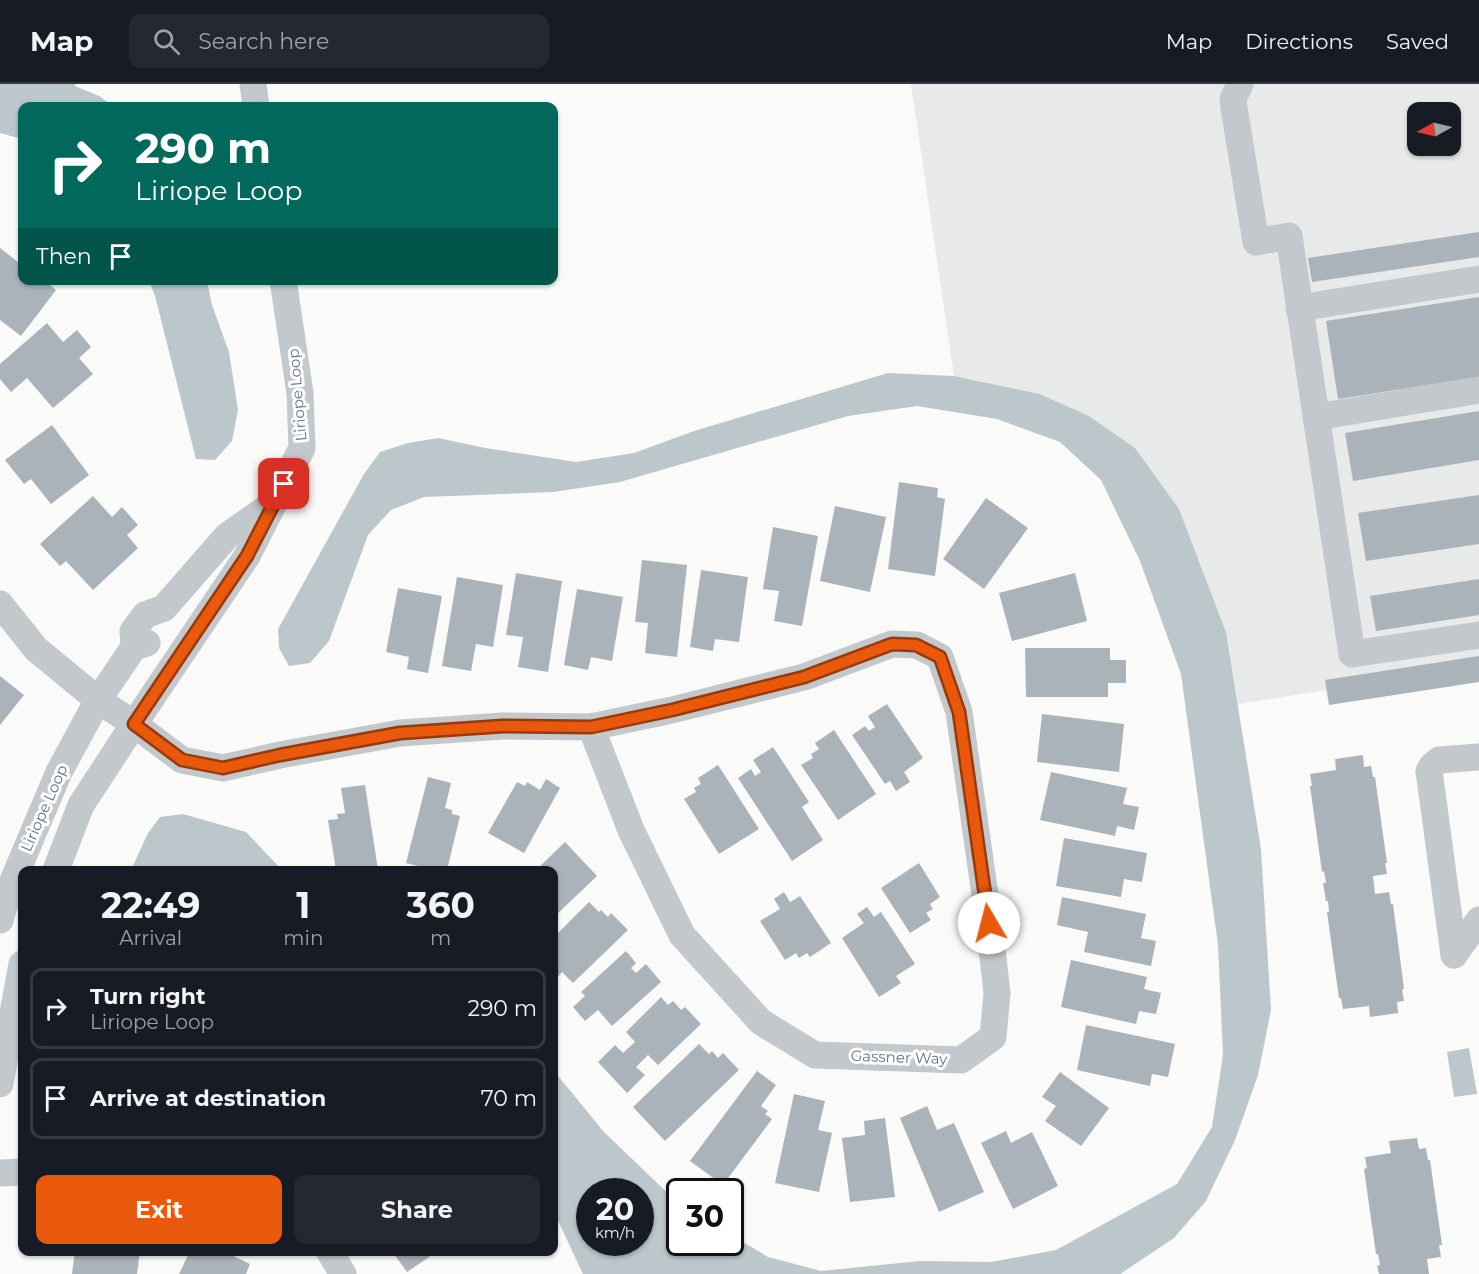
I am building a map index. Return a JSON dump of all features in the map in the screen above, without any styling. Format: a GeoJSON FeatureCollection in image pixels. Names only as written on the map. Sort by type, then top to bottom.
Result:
{"type":"FeatureCollection","features":[{"type":"Feature","properties":{"kind":"street"},"geometry":{"type":"LineString","coordinates":[[253,84],[255,102]]}},
{"type":"Feature","properties":{"kind":"street"},"geometry":{"type":"LineString","coordinates":[[1240,84],[1233,99],[1256,242],[1289,236],[1352,654],[1479,635]]}},
{"type":"Feature","properties":{"kind":"street"},"geometry":{"type":"LineString","coordinates":[[1299,308],[1479,279]]}},
{"type":"Feature","properties":{"kind":"street","name":"Liriope Loop"},"geometry":{"type":"LineString","coordinates":[[58,866],[81,805],[247,556],[302,448],[300,393],[284,285]]}},
{"type":"Feature","properties":{"kind":"street"},"geometry":{"type":"LineString","coordinates":[[1316,417],[1479,390]]}},
{"type":"Feature","properties":{"kind":"street","name":"Liriope Loop"},"geometry":{"type":"LineString","coordinates":[[19,866],[59,772],[98,700],[193,575],[227,536],[274,503]]}},
{"type":"Feature","properties":{"kind":"street"},"geometry":{"type":"LineString","coordinates":[[193,575],[221,596]]}},
{"type":"Feature","properties":{"kind":"street"},"geometry":{"type":"LineString","coordinates":[[0,604],[36,650],[98,700],[134,724]]}},
{"type":"Feature","properties":{"kind":"street","name":"Gassner Way"},"geometry":{"type":"LineString","coordinates":[[134,724],[182,760],[223,768],[400,733],[503,726],[591,727],[672,710],[804,677],[892,644],[916,645],[940,657],[959,712],[997,993],[993,1037],[961,1060],[815,1054],[761,1022],[682,935],[631,830],[591,727]]}},
{"type":"Feature","properties":{"kind":"street"},"geometry":{"type":"LineString","coordinates":[[1479,757],[1439,760],[1429,771],[1454,955],[1479,920]]}},
{"type":"Feature","properties":{"kind":"street","name":"Liriope Loop"},"geometry":{"type":"LineString","coordinates":[[0,920],[18,869]]}},
{"type":"Feature","properties":{"kind":"street"},"geometry":{"type":"LineString","coordinates":[[0,1084],[18,986]]}},
{"type":"Feature","properties":{"kind":"street"},"geometry":{"type":"LineString","coordinates":[[0,1173],[18,1172]]}},
{"type":"Feature","properties":{"kind":"street"},"geometry":{"type":"LineString","coordinates":[[332,1256],[343,1274]]}},
{"type":"Feature","properties":{"kind":"shaded area"},"geometry":{"type":"Polygon","coordinates":[[[0,84],[75,84],[107,102],[18,102],[18,138],[0,133],[0,84]]]}},
{"type":"Feature","properties":{"kind":"shaded area"},"geometry":{"type":"Polygon","coordinates":[[[911,84],[1479,84],[1479,666],[1238,704],[1226,632],[1179,509],[1135,448],[1089,416],[1040,394],[954,376],[911,84]]]}},
{"type":"Feature","properties":{"kind":"shaded area"},"geometry":{"type":"Polygon","coordinates":[[[151,285],[208,285],[212,305],[229,352],[238,410],[232,441],[215,460],[196,459],[151,285]]]}},
{"type":"Feature","properties":{"kind":"shaded area"},"geometry":{"type":"Polygon","coordinates":[[[888,373],[954,376],[1040,394],[1089,416],[1135,448],[1179,509],[1226,632],[1261,849],[1271,1010],[1258,1075],[1235,1140],[1206,1201],[1174,1238],[1120,1274],[583,1274],[558,1221],[558,1076],[604,1132],[652,1178],[576,1178],[576,1256],[654,1256],[654,1180],[666,1192],[666,1256],[744,1256],[744,1243],[768,1257],[821,1271],[920,1261],[991,1262],[1056,1250],[1177,1184],[1212,1127],[1223,1055],[1218,945],[1181,674],[1140,561],[1101,480],[1060,442],[997,419],[917,406],[848,416],[620,482],[553,492],[424,497],[391,510],[368,535],[329,641],[310,663],[289,666],[279,648],[278,629],[364,474],[380,452],[408,443],[438,438],[576,462],[634,453],[694,431],[888,373]]]}},
{"type":"Feature","properties":{"kind":"shaded area"},"geometry":{"type":"Polygon","coordinates":[[[183,814],[246,832],[278,866],[133,866],[148,833],[160,817],[183,814]]]}},
{"type":"Feature","properties":{"kind":"shaded area"},"geometry":{"type":"Polygon","coordinates":[[[1469,1048],[1477,1094],[1454,1097],[1447,1052],[1469,1048]]]}},
{"type":"Feature","properties":{"kind":"building"},"geometry":{"type":"Polygon","coordinates":[[[1479,232],[1479,257],[1312,282],[1308,258],[1479,232]]]}},
{"type":"Feature","properties":{"kind":"building"},"geometry":{"type":"Polygon","coordinates":[[[0,248],[18,262],[18,285],[50,285],[56,290],[21,336],[0,320],[0,248]]]}},
{"type":"Feature","properties":{"kind":"building"},"geometry":{"type":"Polygon","coordinates":[[[1479,297],[1479,377],[1338,399],[1326,321],[1479,297]]]}},
{"type":"Feature","properties":{"kind":"building"},"geometry":{"type":"Polygon","coordinates":[[[47,323],[63,342],[77,330],[91,347],[79,358],[93,374],[53,408],[27,378],[11,392],[0,379],[0,364],[47,323]]]}},
{"type":"Feature","properties":{"kind":"building"},"geometry":{"type":"Polygon","coordinates":[[[1479,411],[1479,460],[1353,481],[1345,433],[1479,411]]]}},
{"type":"Feature","properties":{"kind":"building"},"geometry":{"type":"Polygon","coordinates":[[[52,425],[89,475],[51,504],[31,479],[24,484],[5,460],[52,425]]]}},
{"type":"Feature","properties":{"kind":"building"},"geometry":{"type":"Polygon","coordinates":[[[899,482],[938,488],[937,497],[945,499],[935,576],[888,569],[899,482]]]}},
{"type":"Feature","properties":{"kind":"building"},"geometry":{"type":"Polygon","coordinates":[[[1479,495],[1479,544],[1366,561],[1358,513],[1479,495]]]}},
{"type":"Feature","properties":{"kind":"building"},"geometry":{"type":"Polygon","coordinates":[[[93,496],[112,517],[122,507],[138,525],[127,535],[138,548],[93,590],[66,561],[60,566],[40,544],[93,496]]]}},
{"type":"Feature","properties":{"kind":"building"},"geometry":{"type":"Polygon","coordinates":[[[986,498],[1028,528],[984,589],[943,559],[986,498]]]}},
{"type":"Feature","properties":{"kind":"building"},"geometry":{"type":"Polygon","coordinates":[[[835,506],[886,517],[870,592],[820,581],[835,506]]]}},
{"type":"Feature","properties":{"kind":"building"},"geometry":{"type":"Polygon","coordinates":[[[773,527],[818,536],[802,626],[774,621],[779,591],[763,589],[773,527]]]}},
{"type":"Feature","properties":{"kind":"building"},"geometry":{"type":"Polygon","coordinates":[[[642,560],[687,565],[677,657],[645,653],[648,623],[635,622],[642,560]]]}},
{"type":"Feature","properties":{"kind":"building"},"geometry":{"type":"Polygon","coordinates":[[[701,570],[748,577],[739,642],[715,639],[713,651],[690,647],[701,570]]]}},
{"type":"Feature","properties":{"kind":"building"},"geometry":{"type":"Polygon","coordinates":[[[516,573],[562,581],[548,672],[518,667],[523,637],[506,635],[516,573]]]}},
{"type":"Feature","properties":{"kind":"building"},"geometry":{"type":"Polygon","coordinates":[[[1075,573],[1087,621],[1012,641],[999,593],[1075,573]]]}},
{"type":"Feature","properties":{"kind":"building"},"geometry":{"type":"Polygon","coordinates":[[[457,577],[503,585],[493,647],[476,644],[471,671],[442,666],[457,577]]]}},
{"type":"Feature","properties":{"kind":"building"},"geometry":{"type":"Polygon","coordinates":[[[1479,579],[1479,615],[1376,631],[1370,596],[1479,579]]]}},
{"type":"Feature","properties":{"kind":"building"},"geometry":{"type":"Polygon","coordinates":[[[398,588],[442,596],[428,673],[407,669],[409,657],[386,652],[398,588]]]}},
{"type":"Feature","properties":{"kind":"building"},"geometry":{"type":"Polygon","coordinates":[[[577,589],[623,597],[612,661],[591,657],[588,670],[564,665],[577,589]]]}},
{"type":"Feature","properties":{"kind":"building"},"geometry":{"type":"Polygon","coordinates":[[[1025,648],[1110,648],[1110,660],[1126,660],[1126,683],[1108,683],[1108,697],[1026,697],[1025,648]]]}},
{"type":"Feature","properties":{"kind":"building"},"geometry":{"type":"Polygon","coordinates":[[[1479,656],[1479,682],[1329,705],[1325,680],[1479,656]]]}},
{"type":"Feature","properties":{"kind":"building"},"geometry":{"type":"Polygon","coordinates":[[[0,676],[24,695],[0,725],[0,676]]]}},
{"type":"Feature","properties":{"kind":"building"},"geometry":{"type":"Polygon","coordinates":[[[887,704],[923,758],[904,772],[910,782],[896,791],[890,781],[885,784],[852,735],[865,726],[869,731],[875,727],[868,716],[887,704]]]}},
{"type":"Feature","properties":{"kind":"building"},"geometry":{"type":"Polygon","coordinates":[[[1042,714],[1124,724],[1119,772],[1037,762],[1042,714]]]}},
{"type":"Feature","properties":{"kind":"building"},"geometry":{"type":"Polygon","coordinates":[[[834,730],[876,794],[838,820],[801,765],[813,758],[811,754],[819,749],[815,743],[834,730]]]}},
{"type":"Feature","properties":{"kind":"building"},"geometry":{"type":"Polygon","coordinates":[[[773,747],[809,802],[802,807],[823,840],[792,861],[738,778],[751,769],[755,776],[761,772],[753,760],[773,747]]]}},
{"type":"Feature","properties":{"kind":"building"},"geometry":{"type":"Polygon","coordinates":[[[1363,755],[1364,767],[1371,766],[1373,777],[1375,777],[1387,863],[1385,863],[1387,874],[1373,876],[1375,894],[1389,892],[1391,904],[1393,904],[1404,989],[1402,989],[1404,1001],[1397,1002],[1398,1013],[1370,1017],[1369,1006],[1343,1009],[1341,998],[1339,998],[1327,912],[1329,912],[1328,901],[1326,901],[1323,883],[1326,883],[1324,871],[1322,872],[1310,786],[1312,786],[1310,774],[1336,770],[1335,759],[1363,755]]]}},
{"type":"Feature","properties":{"kind":"building"},"geometry":{"type":"Polygon","coordinates":[[[718,765],[759,829],[719,854],[684,799],[696,792],[694,788],[701,784],[698,778],[718,765]]]}},
{"type":"Feature","properties":{"kind":"building"},"geometry":{"type":"Polygon","coordinates":[[[1051,772],[1127,788],[1123,804],[1139,807],[1134,830],[1117,826],[1115,836],[1040,820],[1051,772]]]}},
{"type":"Feature","properties":{"kind":"building"},"geometry":{"type":"Polygon","coordinates":[[[428,777],[451,783],[445,808],[452,810],[452,814],[460,816],[448,866],[418,866],[406,863],[428,777]]]}},
{"type":"Feature","properties":{"kind":"building"},"geometry":{"type":"Polygon","coordinates":[[[546,779],[560,788],[524,853],[488,833],[517,782],[525,786],[527,782],[540,790],[546,779]]]}},
{"type":"Feature","properties":{"kind":"building"},"geometry":{"type":"Polygon","coordinates":[[[365,785],[377,866],[335,866],[328,820],[338,819],[337,814],[345,813],[341,788],[365,785]]]}},
{"type":"Feature","properties":{"kind":"building"},"geometry":{"type":"Polygon","coordinates":[[[1064,838],[1147,853],[1142,882],[1124,879],[1121,897],[1056,886],[1064,838]]]}},
{"type":"Feature","properties":{"kind":"building"},"geometry":{"type":"Polygon","coordinates":[[[565,842],[597,876],[558,913],[558,866],[540,866],[565,842]]]}},
{"type":"Feature","properties":{"kind":"building"},"geometry":{"type":"Polygon","coordinates":[[[919,863],[940,897],[930,904],[933,909],[926,913],[931,920],[910,933],[881,888],[919,863]]]}},
{"type":"Feature","properties":{"kind":"building"},"geometry":{"type":"Polygon","coordinates":[[[784,892],[790,902],[800,896],[831,943],[810,957],[807,953],[799,958],[796,953],[785,960],[760,921],[780,909],[774,899],[784,892]]]}},
{"type":"Feature","properties":{"kind":"building"},"geometry":{"type":"Polygon","coordinates":[[[1062,897],[1146,914],[1141,938],[1156,941],[1151,966],[1084,952],[1088,932],[1057,925],[1062,897]]]}},
{"type":"Feature","properties":{"kind":"building"},"geometry":{"type":"Polygon","coordinates":[[[589,902],[608,917],[611,913],[628,930],[573,983],[562,972],[558,976],[558,933],[589,902]]]}},
{"type":"Feature","properties":{"kind":"building"},"geometry":{"type":"Polygon","coordinates":[[[867,907],[874,917],[881,912],[915,964],[896,976],[901,983],[879,997],[842,938],[864,923],[857,914],[867,907]]]}},
{"type":"Feature","properties":{"kind":"building"},"geometry":{"type":"Polygon","coordinates":[[[626,951],[636,963],[631,968],[636,973],[646,964],[661,982],[612,1026],[598,1010],[585,1021],[573,1007],[585,996],[581,992],[626,951]]]}},
{"type":"Feature","properties":{"kind":"building"},"geometry":{"type":"Polygon","coordinates":[[[1071,960],[1147,977],[1144,989],[1161,993],[1156,1014],[1139,1011],[1136,1024],[1061,1007],[1071,960]]]}},
{"type":"Feature","properties":{"kind":"building"},"geometry":{"type":"Polygon","coordinates":[[[661,997],[668,1005],[673,1001],[681,1010],[685,1007],[701,1024],[658,1065],[648,1055],[636,1067],[645,1075],[627,1093],[598,1062],[615,1045],[623,1053],[635,1042],[626,1032],[661,997]]]}},
{"type":"Feature","properties":{"kind":"building"},"geometry":{"type":"Polygon","coordinates":[[[1086,1025],[1175,1044],[1168,1077],[1152,1074],[1150,1086],[1077,1070],[1086,1025]]]}},
{"type":"Feature","properties":{"kind":"building"},"geometry":{"type":"Polygon","coordinates":[[[699,1044],[709,1054],[712,1051],[718,1058],[723,1053],[739,1070],[665,1141],[633,1107],[699,1044]]]}},
{"type":"Feature","properties":{"kind":"building"},"geometry":{"type":"Polygon","coordinates":[[[757,1071],[776,1085],[761,1106],[768,1111],[765,1114],[772,1119],[728,1178],[713,1178],[690,1161],[757,1071]]]}},
{"type":"Feature","properties":{"kind":"building"},"geometry":{"type":"Polygon","coordinates":[[[1060,1072],[1109,1108],[1081,1146],[1045,1121],[1056,1106],[1042,1097],[1060,1072]]]}},
{"type":"Feature","properties":{"kind":"building"},"geometry":{"type":"Polygon","coordinates":[[[794,1094],[825,1101],[818,1130],[832,1133],[819,1192],[775,1183],[794,1094]]]}},
{"type":"Feature","properties":{"kind":"building"},"geometry":{"type":"Polygon","coordinates":[[[927,1106],[937,1130],[954,1123],[984,1192],[939,1212],[900,1118],[927,1106]]]}},
{"type":"Feature","properties":{"kind":"building"},"geometry":{"type":"Polygon","coordinates":[[[885,1118],[895,1197],[850,1202],[842,1138],[865,1135],[864,1121],[885,1118]]]}},
{"type":"Feature","properties":{"kind":"building"},"geometry":{"type":"Polygon","coordinates":[[[1006,1131],[1011,1143],[1032,1132],[1058,1186],[1013,1209],[981,1143],[1006,1131]]]}},
{"type":"Feature","properties":{"kind":"building"},"geometry":{"type":"Polygon","coordinates":[[[1417,1138],[1419,1149],[1426,1148],[1428,1160],[1430,1160],[1442,1245],[1439,1245],[1441,1257],[1427,1259],[1429,1274],[1379,1274],[1377,1266],[1380,1265],[1378,1254],[1376,1254],[1364,1169],[1367,1168],[1365,1157],[1391,1153],[1389,1141],[1417,1138]]]}},
{"type":"Feature","properties":{"kind":"building"},"geometry":{"type":"Polygon","coordinates":[[[74,1256],[139,1256],[137,1274],[72,1274],[74,1256]]]}},
{"type":"Feature","properties":{"kind":"building"},"geometry":{"type":"Polygon","coordinates":[[[188,1256],[233,1256],[250,1264],[246,1274],[179,1274],[188,1256]]]}},
{"type":"Feature","properties":{"kind":"building"},"geometry":{"type":"Polygon","coordinates":[[[396,1256],[431,1256],[407,1272],[396,1256]]]}},
{"type":"Feature","properties":{"kind":"route"},"geometry":{"type":"LineString","coordinates":[[284,484],[247,556],[134,724],[182,760],[223,768],[400,733],[503,726],[591,727],[672,710],[804,677],[892,644],[916,645],[940,657],[959,712],[989,923]]}}]}
